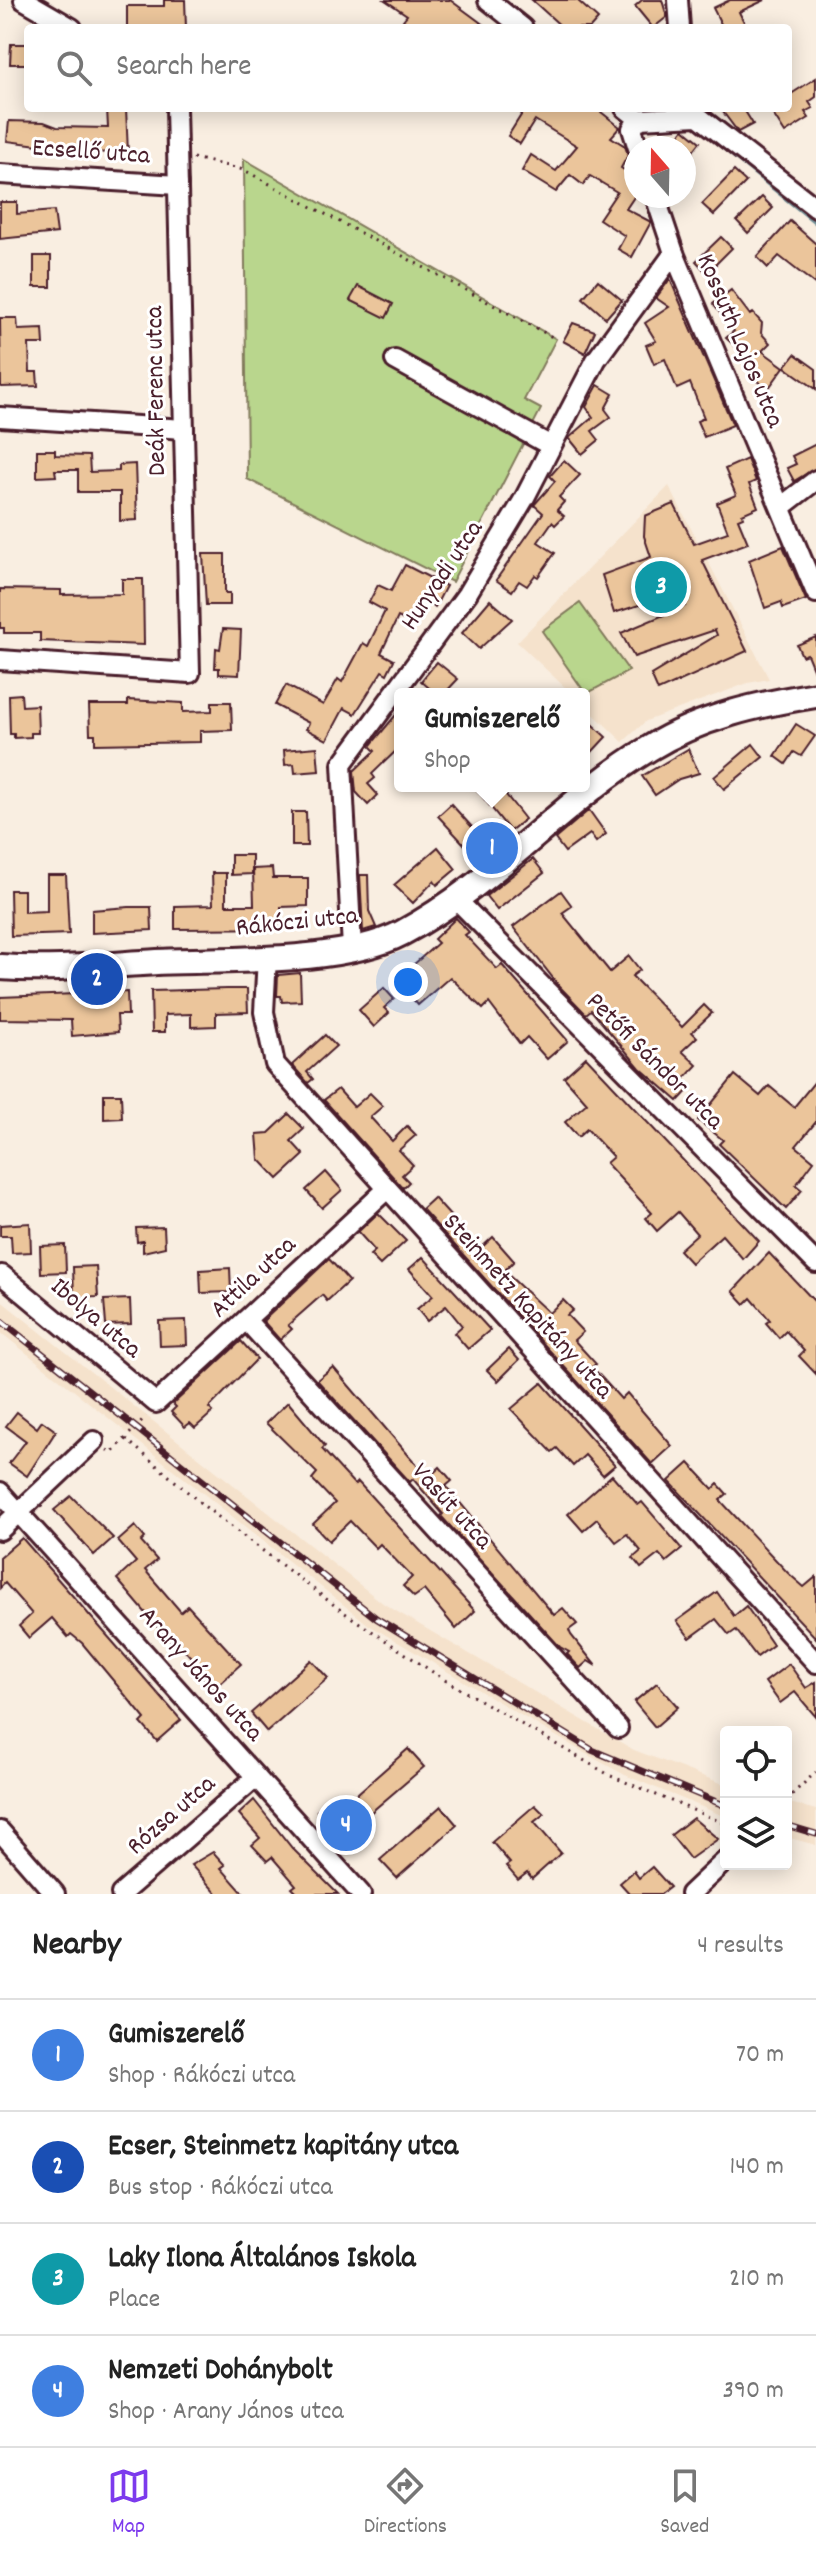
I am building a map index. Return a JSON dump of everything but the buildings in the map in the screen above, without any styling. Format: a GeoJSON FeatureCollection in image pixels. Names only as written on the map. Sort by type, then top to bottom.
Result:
{"type":"FeatureCollection","features":[{"type":"Feature","properties":{"kind":"main road","name":"Rákóczi utca"},"geometry":{"type":"LineString","coordinates":[[0,967],[52,968],[267,957],[352,948],[400,934],[456,899],[651,747],[707,720],[772,702],[816,695]]}},
{"type":"Feature","properties":{"kind":"street"},"geometry":{"type":"LineString","coordinates":[[24,0],[65,24]]}},
{"type":"Feature","properties":{"kind":"street"},"geometry":{"type":"LineString","coordinates":[[488,0],[518,24]]}},
{"type":"Feature","properties":{"kind":"street"},"geometry":{"type":"LineString","coordinates":[[678,0],[680,24]]}},
{"type":"Feature","properties":{"kind":"street","name":"Deák Ferenc utca"},"geometry":{"type":"LineString","coordinates":[[0,660],[190,673],[176,112]]}},
{"type":"Feature","properties":{"kind":"street"},"geometry":{"type":"LineString","coordinates":[[634,136],[632,114],[696,112],[816,208]]}},
{"type":"Feature","properties":{"kind":"street","name":"Ecsellő utca"},"geometry":{"type":"LineString","coordinates":[[0,174],[178,185]]}},
{"type":"Feature","properties":{"kind":"street","name":"Kossuth Lajos utca"},"geometry":{"type":"LineString","coordinates":[[659,208],[674,253],[816,593]]}},
{"type":"Feature","properties":{"kind":"street","name":"Hunyadi utca"},"geometry":{"type":"LineString","coordinates":[[398,688],[467,594],[596,360],[674,253]]}},
{"type":"Feature","properties":{"kind":"street"},"geometry":{"type":"LineString","coordinates":[[395,360],[551,446]]}},
{"type":"Feature","properties":{"kind":"street"},"geometry":{"type":"LineString","coordinates":[[0,417],[184,429]]}},
{"type":"Feature","properties":{"kind":"street"},"geometry":{"type":"LineString","coordinates":[[781,507],[816,480]]}},
{"type":"Feature","properties":{"kind":"street","name":"Hunyadi utca"},"geometry":{"type":"LineString","coordinates":[[352,948],[342,764],[394,693]]}},
{"type":"Feature","properties":{"kind":"street","name":"Petőfi Sándor utca"},"geometry":{"type":"LineString","coordinates":[[456,899],[816,1263]]}},
{"type":"Feature","properties":{"kind":"street","name":"Steinmetz Kapitány utca"},"geometry":{"type":"LineString","coordinates":[[267,957],[264,1012],[275,1064],[816,1663]]}},
{"type":"Feature","properties":{"kind":"street","name":"Attila utca"},"geometry":{"type":"LineString","coordinates":[[156,1403],[386,1190]]}},
{"type":"Feature","properties":{"kind":"street","name":"Ibolya utca"},"geometry":{"type":"LineString","coordinates":[[2,1275],[156,1403]]}},
{"type":"Feature","properties":{"kind":"street","name":"Vasút utca"},"geometry":{"type":"LineString","coordinates":[[246,1320],[618,1728]]}},
{"type":"Feature","properties":{"kind":"street"},"geometry":{"type":"LineString","coordinates":[[0,1530],[94,1441]]}},
{"type":"Feature","properties":{"kind":"street","name":"Arany János utca"},"geometry":{"type":"LineString","coordinates":[[0,1492],[361,1894]]}},
{"type":"Feature","properties":{"kind":"street","name":"Rózsa utca"},"geometry":{"type":"LineString","coordinates":[[121,1894],[256,1777]]}},
{"type":"Feature","properties":{"kind":"street"},"geometry":{"type":"LineString","coordinates":[[0,1831],[55,1894]]}},
{"type":"Feature","properties":{"kind":"street"},"geometry":{"type":"LineString","coordinates":[[690,1894],[720,1866]]}},
{"type":"Feature","properties":{"kind":"path"},"geometry":{"type":"LineString","coordinates":[[177,155],[244,170],[556,339]]}},
{"type":"Feature","properties":{"kind":"path"},"geometry":{"type":"LineString","coordinates":[[94,1441],[112,1453],[156,1403]]}},
{"type":"Feature","properties":{"kind":"path"},"geometry":{"type":"LineString","coordinates":[[126,1439],[204,1506],[342,1611],[443,1679],[611,1776],[720,1821]]}},
{"type":"Feature","properties":{"kind":"path"},"geometry":{"type":"LineString","coordinates":[[788,1798],[816,1772]]}},
{"type":"Feature","properties":{"kind":"shaded area"},"geometry":{"type":"Polygon","coordinates":[[[669,486],[769,679],[748,683],[646,721],[623,742],[590,711],[590,688],[566,688],[517,642],[669,486]]]}},
{"type":"Feature","properties":{"kind":"shaded area"},"geometry":{"type":"Polygon","coordinates":[[[0,1300],[384,1604],[634,1750],[720,1783],[720,1815],[625,1775],[369,1625],[0,1332],[0,1300]]]}},
{"type":"Feature","properties":{"kind":"shaded area"},"geometry":{"type":"Polygon","coordinates":[[[792,1804],[816,1810],[816,1845],[792,1839],[792,1804]]]}},
{"type":"Feature","properties":{"kind":"green space"},"geometry":{"type":"Polygon","coordinates":[[[244,159],[556,339],[524,400],[541,409],[452,582],[247,479],[244,159]]]}},
{"type":"Feature","properties":{"kind":"green space"},"geometry":{"type":"Polygon","coordinates":[[[580,603],[629,671],[590,692],[590,688],[582,688],[542,631],[580,603]]]}},
{"type":"Feature","properties":{"kind":"waterway"},"geometry":{"type":"LineString","coordinates":[[697,127],[816,223]]}},
{"type":"Feature","properties":{"kind":"railway"},"geometry":{"type":"LineString","coordinates":[[0,1320],[376,1618],[592,1750],[720,1803]]}},
{"type":"Feature","properties":{"kind":"railway"},"geometry":{"type":"LineString","coordinates":[[792,1827],[816,1834]]}},
{"type":"Feature","properties":{"kind":"place","name":"Laky Ilona Általános Iskola"},"geometry":{"type":"Point","coordinates":[661,587]}},
{"type":"Feature","properties":{"kind":"place","name":"Gumiszerelő"},"geometry":{"type":"Point","coordinates":[492,848]}},
{"type":"Feature","properties":{"kind":"place","name":"Ecser, Steinmetz kapitány utca"},"geometry":{"type":"Point","coordinates":[97,979]}},
{"type":"Feature","properties":{"kind":"place","name":"Nemzeti Dohánybolt"},"geometry":{"type":"Point","coordinates":[346,1825]}}]}
